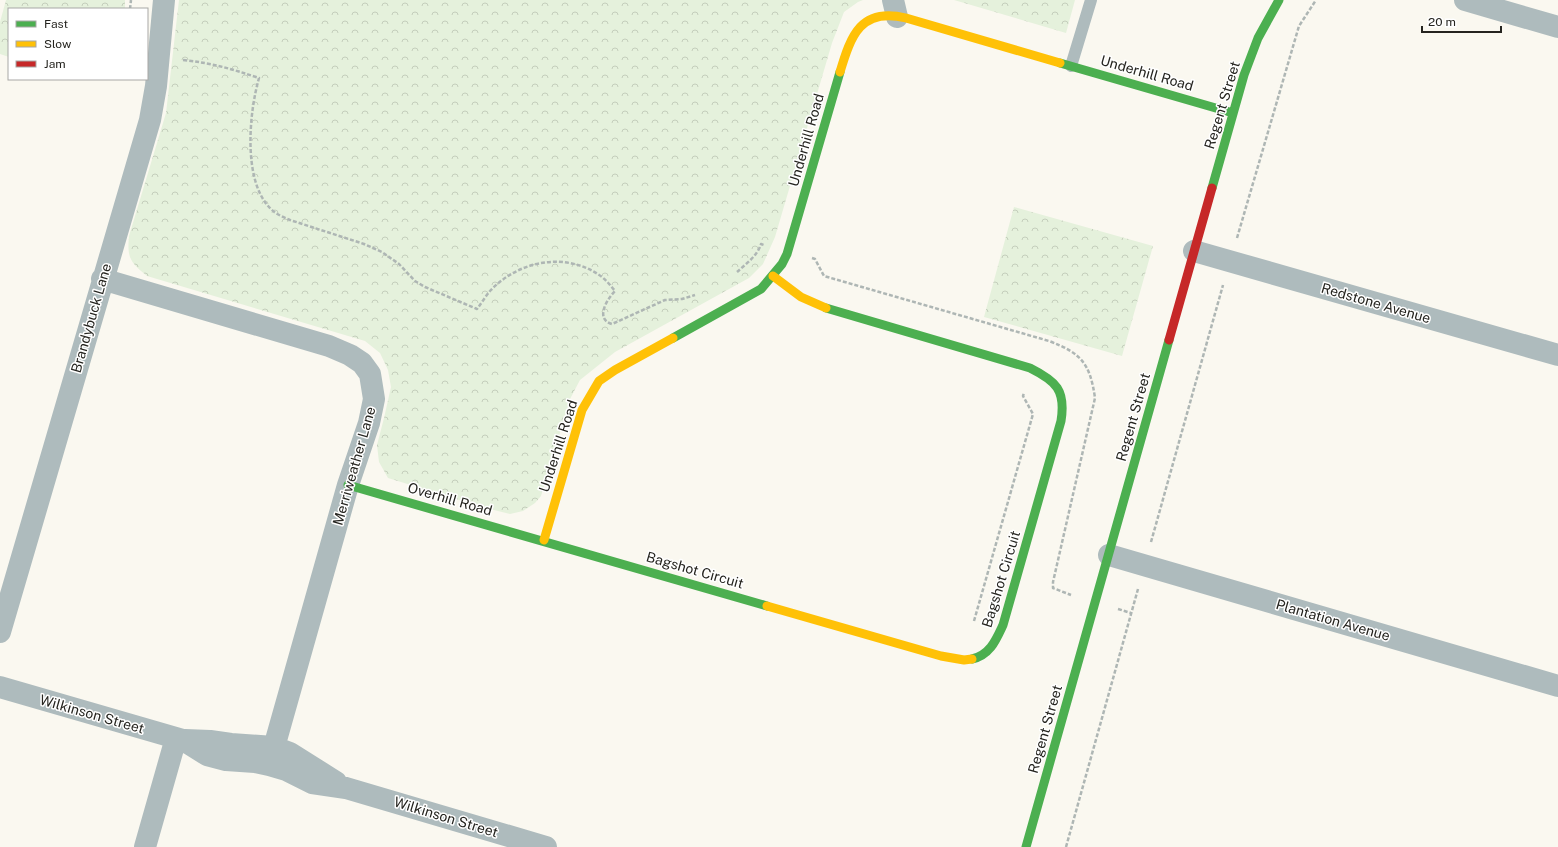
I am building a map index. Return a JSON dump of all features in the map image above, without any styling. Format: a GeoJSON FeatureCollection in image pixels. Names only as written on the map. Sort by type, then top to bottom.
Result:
{"type":"FeatureCollection","features":[{"type":"Feature","properties":{"kind":"street","name":"Brandybuck Lane"},"geometry":{"type":"LineString","coordinates":[[0,632],[102,279],[150,120],[156,86],[164,0]]}},
{"type":"Feature","properties":{"kind":"street","name":"Regent Street"},"geometry":{"type":"LineString","coordinates":[[1026,847],[1244,76],[1258,38],[1279,0]]}},
{"type":"Feature","properties":{"kind":"street"},"geometry":{"type":"LineString","coordinates":[[1465,0],[1558,27]]}},
{"type":"Feature","properties":{"kind":"street","name":"Underhill Road"},"geometry":{"type":"LineString","coordinates":[[544,540],[582,410],[599,381],[615,370],[761,289],[782,264],[788,251],[845,56],[851,40],[864,24],[873,17],[882,15],[895,8],[920,22],[1233,113]]}},
{"type":"Feature","properties":{"kind":"street","name":"Redstone Avenue"},"geometry":{"type":"LineString","coordinates":[[1194,250],[1558,355]]}},
{"type":"Feature","properties":{"kind":"street","name":"Bagshot Circuit"},"geometry":{"type":"LineString","coordinates":[[544,540],[941,656],[961,660],[973,660],[983,656],[990,650],[997,641],[1003,625],[1063,412],[1064,402],[1056,385],[1046,376],[1030,368],[818,306],[801,297],[773,276]]}},
{"type":"Feature","properties":{"kind":"street","name":"Merriweather Lane"},"geometry":{"type":"LineString","coordinates":[[102,279],[330,346],[350,354],[362,363],[370,374],[374,399],[368,423],[348,485],[272,756]]}},
{"type":"Feature","properties":{"kind":"street","name":"Overhill Road"},"geometry":{"type":"LineString","coordinates":[[348,485],[544,540]]}},
{"type":"Feature","properties":{"kind":"street","name":"Plantation Avenue"},"geometry":{"type":"LineString","coordinates":[[1108,555],[1558,686]]}},
{"type":"Feature","properties":{"kind":"street","name":"Wilkinson Street"},"geometry":{"type":"LineString","coordinates":[[0,687],[180,739],[207,755],[226,760],[255,762],[272,756],[286,770],[312,783],[346,788],[546,847]]}},
{"type":"Feature","properties":{"kind":"street"},"geometry":{"type":"LineString","coordinates":[[145,847],[180,739]]}},
{"type":"Feature","properties":{"kind":"lane"},"geometry":{"type":"LineString","coordinates":[[1071,66],[1091,0]]}},
{"type":"Feature","properties":{"kind":"path"},"geometry":{"type":"LineString","coordinates":[[1066,847],[1230,261],[1299,26],[1316,0]]}},
{"type":"Feature","properties":{"kind":"path"},"geometry":{"type":"LineString","coordinates":[[159,58],[206,62],[259,78],[254,100],[251,152],[255,179],[262,198],[270,208],[279,215],[290,220],[364,244],[382,252],[399,264],[415,281],[425,287],[477,309],[489,292],[504,278],[522,268],[541,263],[560,261],[593,271],[604,278],[615,291],[606,300],[603,312],[604,320],[612,324],[665,300],[697,295]]}},
{"type":"Feature","properties":{"kind":"path"},"geometry":{"type":"LineString","coordinates":[[735,274],[749,262],[760,248],[761,244],[815,259],[824,276],[1044,340],[1063,346],[1079,356],[1086,367],[1093,384],[1095,398],[1056,567],[1053,588],[1131,613]]}},
{"type":"Feature","properties":{"kind":"path"},"geometry":{"type":"LineString","coordinates":[[974,621],[1033,414],[1023,396],[1030,368]]}},
{"type":"Feature","properties":{"kind":"green space"},"geometry":{"type":"Polygon","coordinates":[[[6,0],[125,0],[125,8],[8,8],[8,57],[0,54],[0,22],[6,0]]]}},
{"type":"Feature","properties":{"kind":"green space"},"geometry":{"type":"Polygon","coordinates":[[[179,0],[863,0],[844,12],[832,43],[775,237],[763,264],[749,278],[615,352],[580,380],[570,399],[541,496],[535,503],[523,511],[510,514],[482,507],[388,478],[379,462],[377,445],[391,387],[388,370],[380,353],[365,341],[147,276],[133,263],[129,255],[129,236],[166,113],[179,0]]]}},
{"type":"Feature","properties":{"kind":"green space"},"geometry":{"type":"Polygon","coordinates":[[[954,0],[1075,0],[1066,33],[954,0]]]}},
{"type":"Feature","properties":{"kind":"green space"},"geometry":{"type":"Polygon","coordinates":[[[1014,207],[1153,246],[1122,356],[984,317],[1014,207]]]}},
{"type":"Feature","properties":{"kind":"traffic: fast"},"geometry":{"type":"LineString","coordinates":[[1212,188],[1244,75],[1258,38],[1279,0]]}},
{"type":"Feature","properties":{"kind":"traffic: fast"},"geometry":{"type":"LineString","coordinates":[[1060,63],[1233,113]]}},
{"type":"Feature","properties":{"kind":"traffic: fast"},"geometry":{"type":"LineString","coordinates":[[673,338],[761,289],[782,264],[787,254],[840,72]]}},
{"type":"Feature","properties":{"kind":"traffic: fast"},"geometry":{"type":"LineString","coordinates":[[826,308],[1030,368],[1053,382],[1060,394],[1062,401],[1061,421],[1003,625],[992,646],[983,654],[972,659]]}},
{"type":"Feature","properties":{"kind":"traffic: fast"},"geometry":{"type":"LineString","coordinates":[[1026,847],[1169,340]]}},
{"type":"Feature","properties":{"kind":"traffic: fast"},"geometry":{"type":"LineString","coordinates":[[348,485],[767,606]]}},
{"type":"Feature","properties":{"kind":"traffic: slow"},"geometry":{"type":"LineString","coordinates":[[840,72],[849,46],[860,27],[868,20],[878,17],[891,16],[906,18],[1060,63]]}},
{"type":"Feature","properties":{"kind":"traffic: slow"},"geometry":{"type":"LineString","coordinates":[[773,276],[801,297],[826,308]]}},
{"type":"Feature","properties":{"kind":"traffic: slow"},"geometry":{"type":"LineString","coordinates":[[544,540],[582,410],[599,381],[615,370],[673,338]]}},
{"type":"Feature","properties":{"kind":"traffic: slow"},"geometry":{"type":"LineString","coordinates":[[767,606],[941,656],[964,660],[972,659]]}},
{"type":"Feature","properties":{"kind":"traffic: jam"},"geometry":{"type":"LineString","coordinates":[[1169,340],[1212,188]]}}]}
